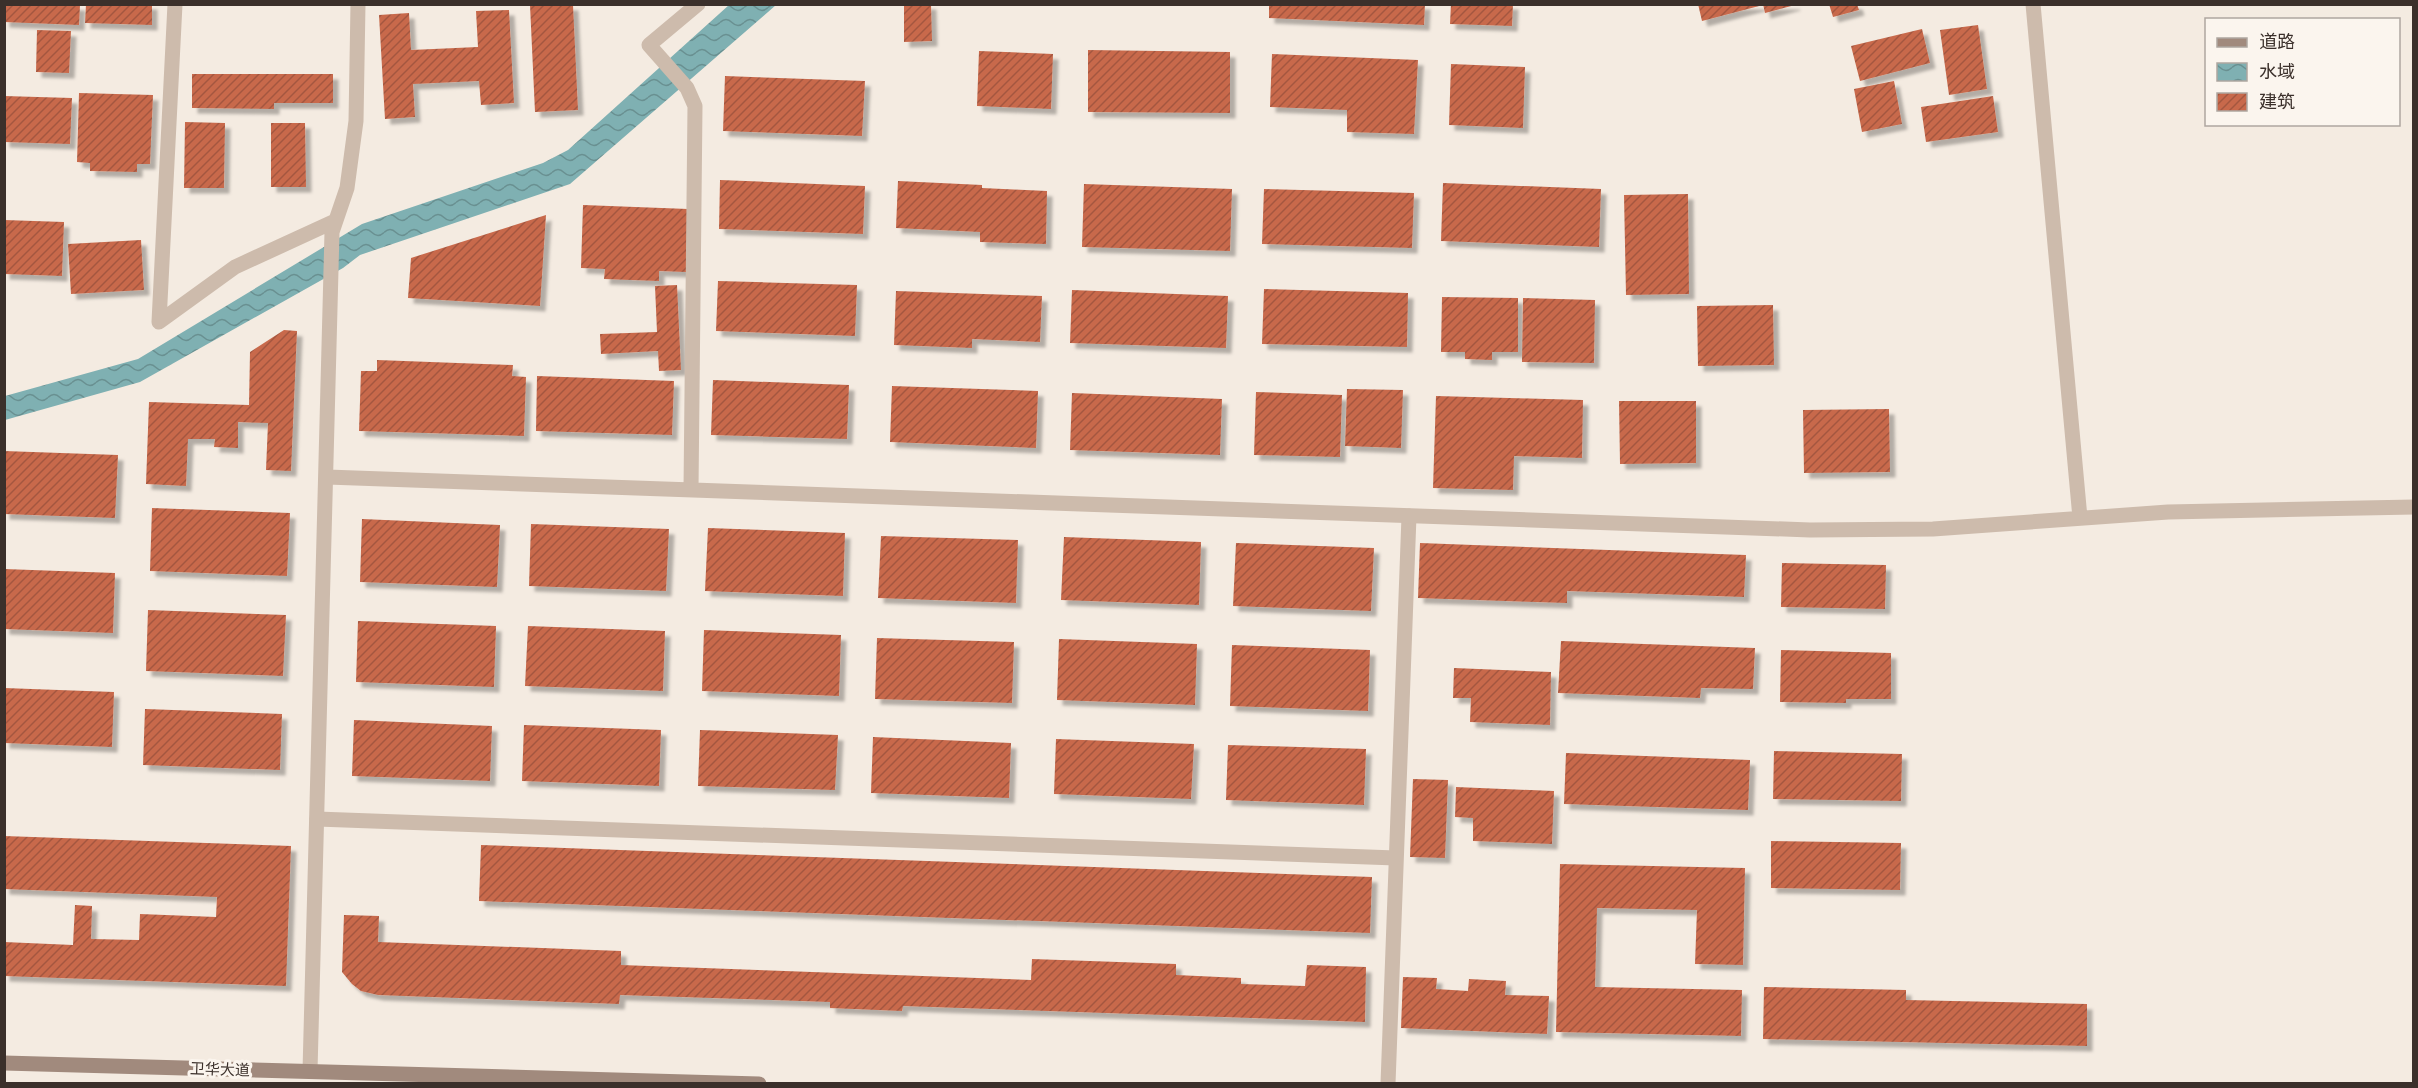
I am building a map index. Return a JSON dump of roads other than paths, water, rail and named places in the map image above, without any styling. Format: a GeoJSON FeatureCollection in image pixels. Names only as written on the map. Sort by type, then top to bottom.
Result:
{"type":"FeatureCollection","features":[{"type":"Feature","properties":{"kind":"main road","name":"卫华大道"},"geometry":{"type":"LineString","coordinates":[[4,1063],[759,1083]]}},
{"type":"Feature","properties":{"kind":"street"},"geometry":{"type":"LineString","coordinates":[[174,4],[159,322],[235,267],[334,226]]}},
{"type":"Feature","properties":{"kind":"street"},"geometry":{"type":"LineString","coordinates":[[310,1071],[334,226],[347,188],[356,121],[358,4]]}},
{"type":"Feature","properties":{"kind":"street"},"geometry":{"type":"LineString","coordinates":[[691,490],[695,106],[687,88],[649,45],[698,4]]}},
{"type":"Feature","properties":{"kind":"street"},"geometry":{"type":"LineString","coordinates":[[2033,4],[2080,518]]}},
{"type":"Feature","properties":{"kind":"street"},"geometry":{"type":"LineString","coordinates":[[327,477],[1810,530],[1933,529],[2168,512],[2414,507]]}},
{"type":"Feature","properties":{"kind":"street"},"geometry":{"type":"LineString","coordinates":[[1388,1083],[1409,516]]}},
{"type":"Feature","properties":{"kind":"street"},"geometry":{"type":"LineString","coordinates":[[317,819],[1396,858]]}},
{"type":"Feature","properties":{"kind":"water"},"geometry":{"type":"Polygon","coordinates":[[[729,5],[776,5],[570,184],[360,255],[343,268],[140,382],[5,420],[5,396],[138,359],[362,224],[543,163],[568,150],[729,5]]]}}]}
